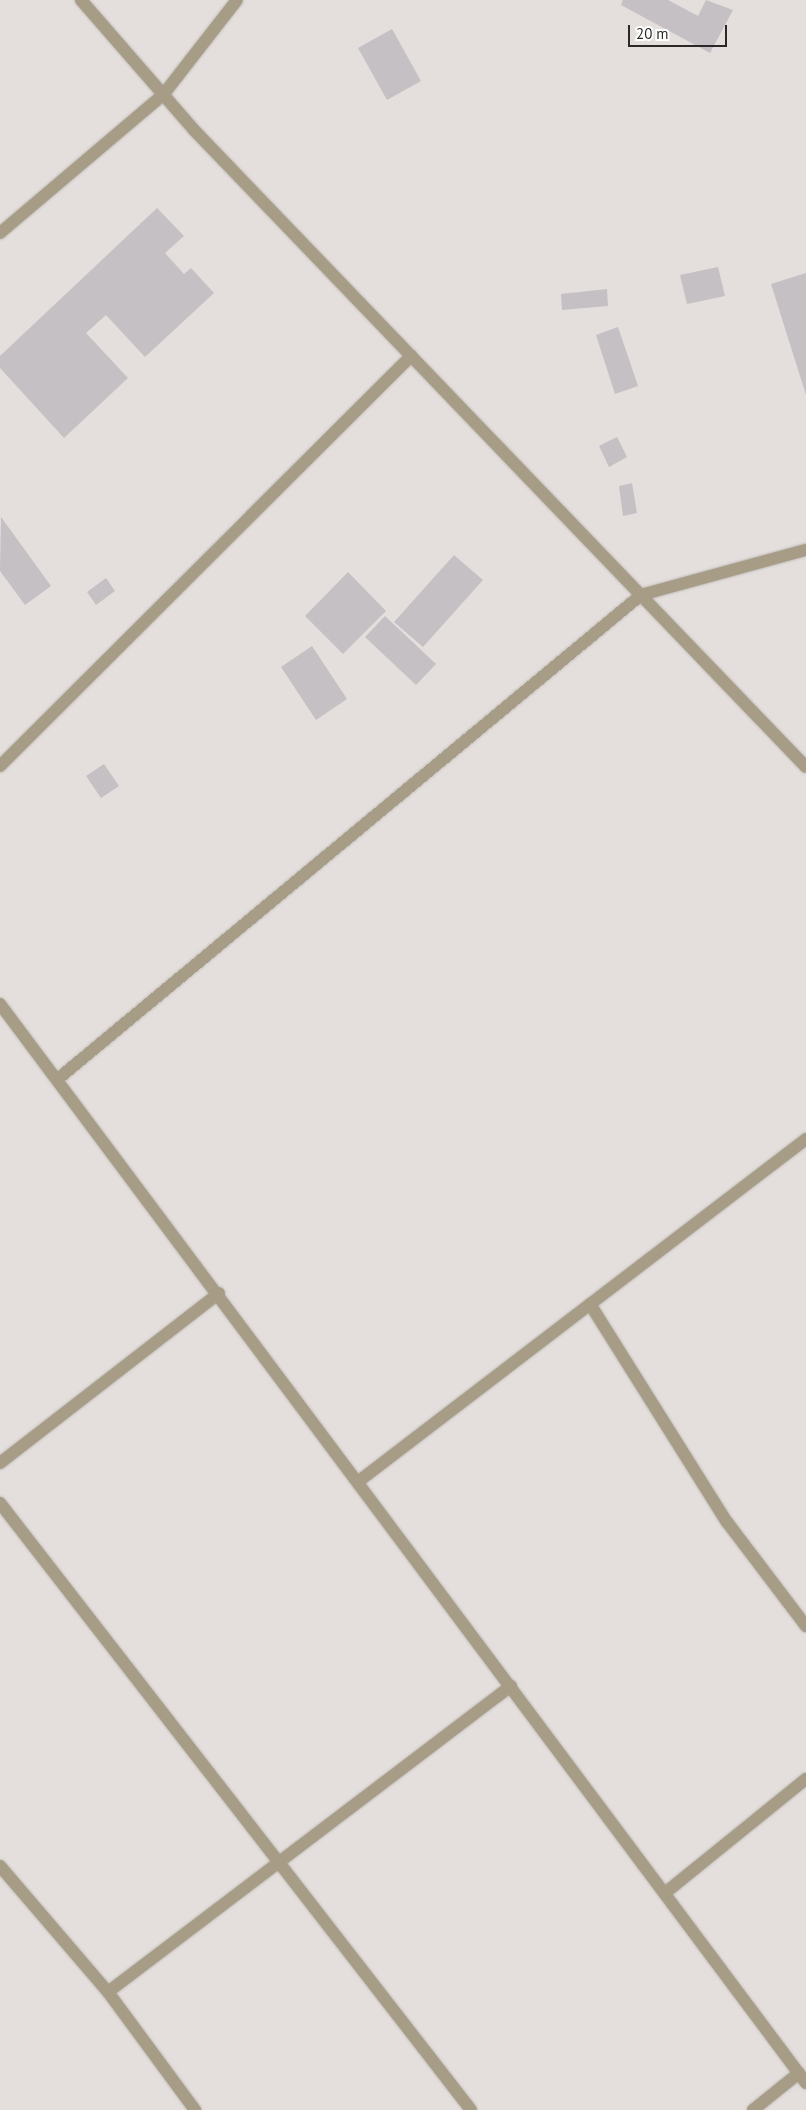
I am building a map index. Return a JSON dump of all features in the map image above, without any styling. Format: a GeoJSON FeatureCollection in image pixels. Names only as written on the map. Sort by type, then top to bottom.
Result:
{"type":"FeatureCollection","features":[{"type":"Feature","properties":{"kind":"street"},"geometry":{"type":"LineString","coordinates":[[81,0],[163,95],[806,767]]}},
{"type":"Feature","properties":{"kind":"street"},"geometry":{"type":"LineString","coordinates":[[0,233],[163,95],[237,0]]}},
{"type":"Feature","properties":{"kind":"street"},"geometry":{"type":"LineString","coordinates":[[0,766],[411,356]]}},
{"type":"Feature","properties":{"kind":"street"},"geometry":{"type":"LineString","coordinates":[[59,1078],[641,595],[806,550]]}},
{"type":"Feature","properties":{"kind":"street"},"geometry":{"type":"LineString","coordinates":[[0,1004],[59,1078],[802,2078],[753,2110]]}},
{"type":"Feature","properties":{"kind":"street"},"geometry":{"type":"LineString","coordinates":[[359,1481],[806,1139]]}},
{"type":"Feature","properties":{"kind":"street"},"geometry":{"type":"LineString","coordinates":[[0,1463],[219,1293]]}},
{"type":"Feature","properties":{"kind":"street"},"geometry":{"type":"LineString","coordinates":[[590,1304],[727,1522],[806,1626]]}},
{"type":"Feature","properties":{"kind":"street"},"geometry":{"type":"LineString","coordinates":[[0,1503],[471,2110]]}},
{"type":"Feature","properties":{"kind":"street"},"geometry":{"type":"LineString","coordinates":[[108,1992],[278,1861],[511,1686]]}},
{"type":"Feature","properties":{"kind":"street"},"geometry":{"type":"LineString","coordinates":[[665,1893],[806,1779]]}},
{"type":"Feature","properties":{"kind":"street"},"geometry":{"type":"LineString","coordinates":[[0,1866],[108,1992],[195,2110]]}},
{"type":"Feature","properties":{"kind":"building"},"geometry":{"type":"Polygon","coordinates":[[[623,0],[668,0],[698,16],[706,0],[733,10],[710,53],[621,5],[623,0]]]}},
{"type":"Feature","properties":{"kind":"building"},"geometry":{"type":"Polygon","coordinates":[[[392,29],[421,81],[387,100],[358,48],[392,29]]]}},
{"type":"Feature","properties":{"kind":"building"},"geometry":{"type":"Polygon","coordinates":[[[157,208],[184,236],[165,253],[184,274],[191,268],[214,293],[145,357],[106,315],[86,333],[128,378],[64,438],[0,368],[0,356],[157,208]]]}},
{"type":"Feature","properties":{"kind":"building"},"geometry":{"type":"Polygon","coordinates":[[[718,267],[725,296],[687,304],[680,275],[718,267]]]}},
{"type":"Feature","properties":{"kind":"building"},"geometry":{"type":"Polygon","coordinates":[[[806,273],[806,395],[771,284],[806,273]]]}},
{"type":"Feature","properties":{"kind":"building"},"geometry":{"type":"Polygon","coordinates":[[[607,289],[608,306],[562,310],[561,294],[607,289]]]}},
{"type":"Feature","properties":{"kind":"building"},"geometry":{"type":"Polygon","coordinates":[[[618,327],[638,386],[615,394],[596,335],[618,327]]]}},
{"type":"Feature","properties":{"kind":"building"},"geometry":{"type":"Polygon","coordinates":[[[617,437],[627,457],[609,467],[599,446],[617,437]]]}},
{"type":"Feature","properties":{"kind":"building"},"geometry":{"type":"Polygon","coordinates":[[[632,483],[637,513],[623,516],[619,486],[632,483]]]}},
{"type":"Feature","properties":{"kind":"building"},"geometry":{"type":"Polygon","coordinates":[[[1,517],[51,586],[25,605],[0,571],[1,517]]]}},
{"type":"Feature","properties":{"kind":"building"},"geometry":{"type":"Polygon","coordinates":[[[454,555],[483,580],[423,647],[394,622],[454,555]]]}},
{"type":"Feature","properties":{"kind":"building"},"geometry":{"type":"Polygon","coordinates":[[[348,572],[386,611],[343,654],[305,616],[348,572]]]}},
{"type":"Feature","properties":{"kind":"building"},"geometry":{"type":"Polygon","coordinates":[[[106,578],[115,591],[96,605],[87,592],[106,578]]]}},
{"type":"Feature","properties":{"kind":"building"},"geometry":{"type":"Polygon","coordinates":[[[385,616],[436,664],[416,685],[365,637],[385,616]]]}},
{"type":"Feature","properties":{"kind":"building"},"geometry":{"type":"Polygon","coordinates":[[[312,646],[347,699],[316,720],[281,667],[312,646]]]}},
{"type":"Feature","properties":{"kind":"building"},"geometry":{"type":"Polygon","coordinates":[[[104,764],[119,786],[101,798],[86,776],[104,764]]]}}]}
